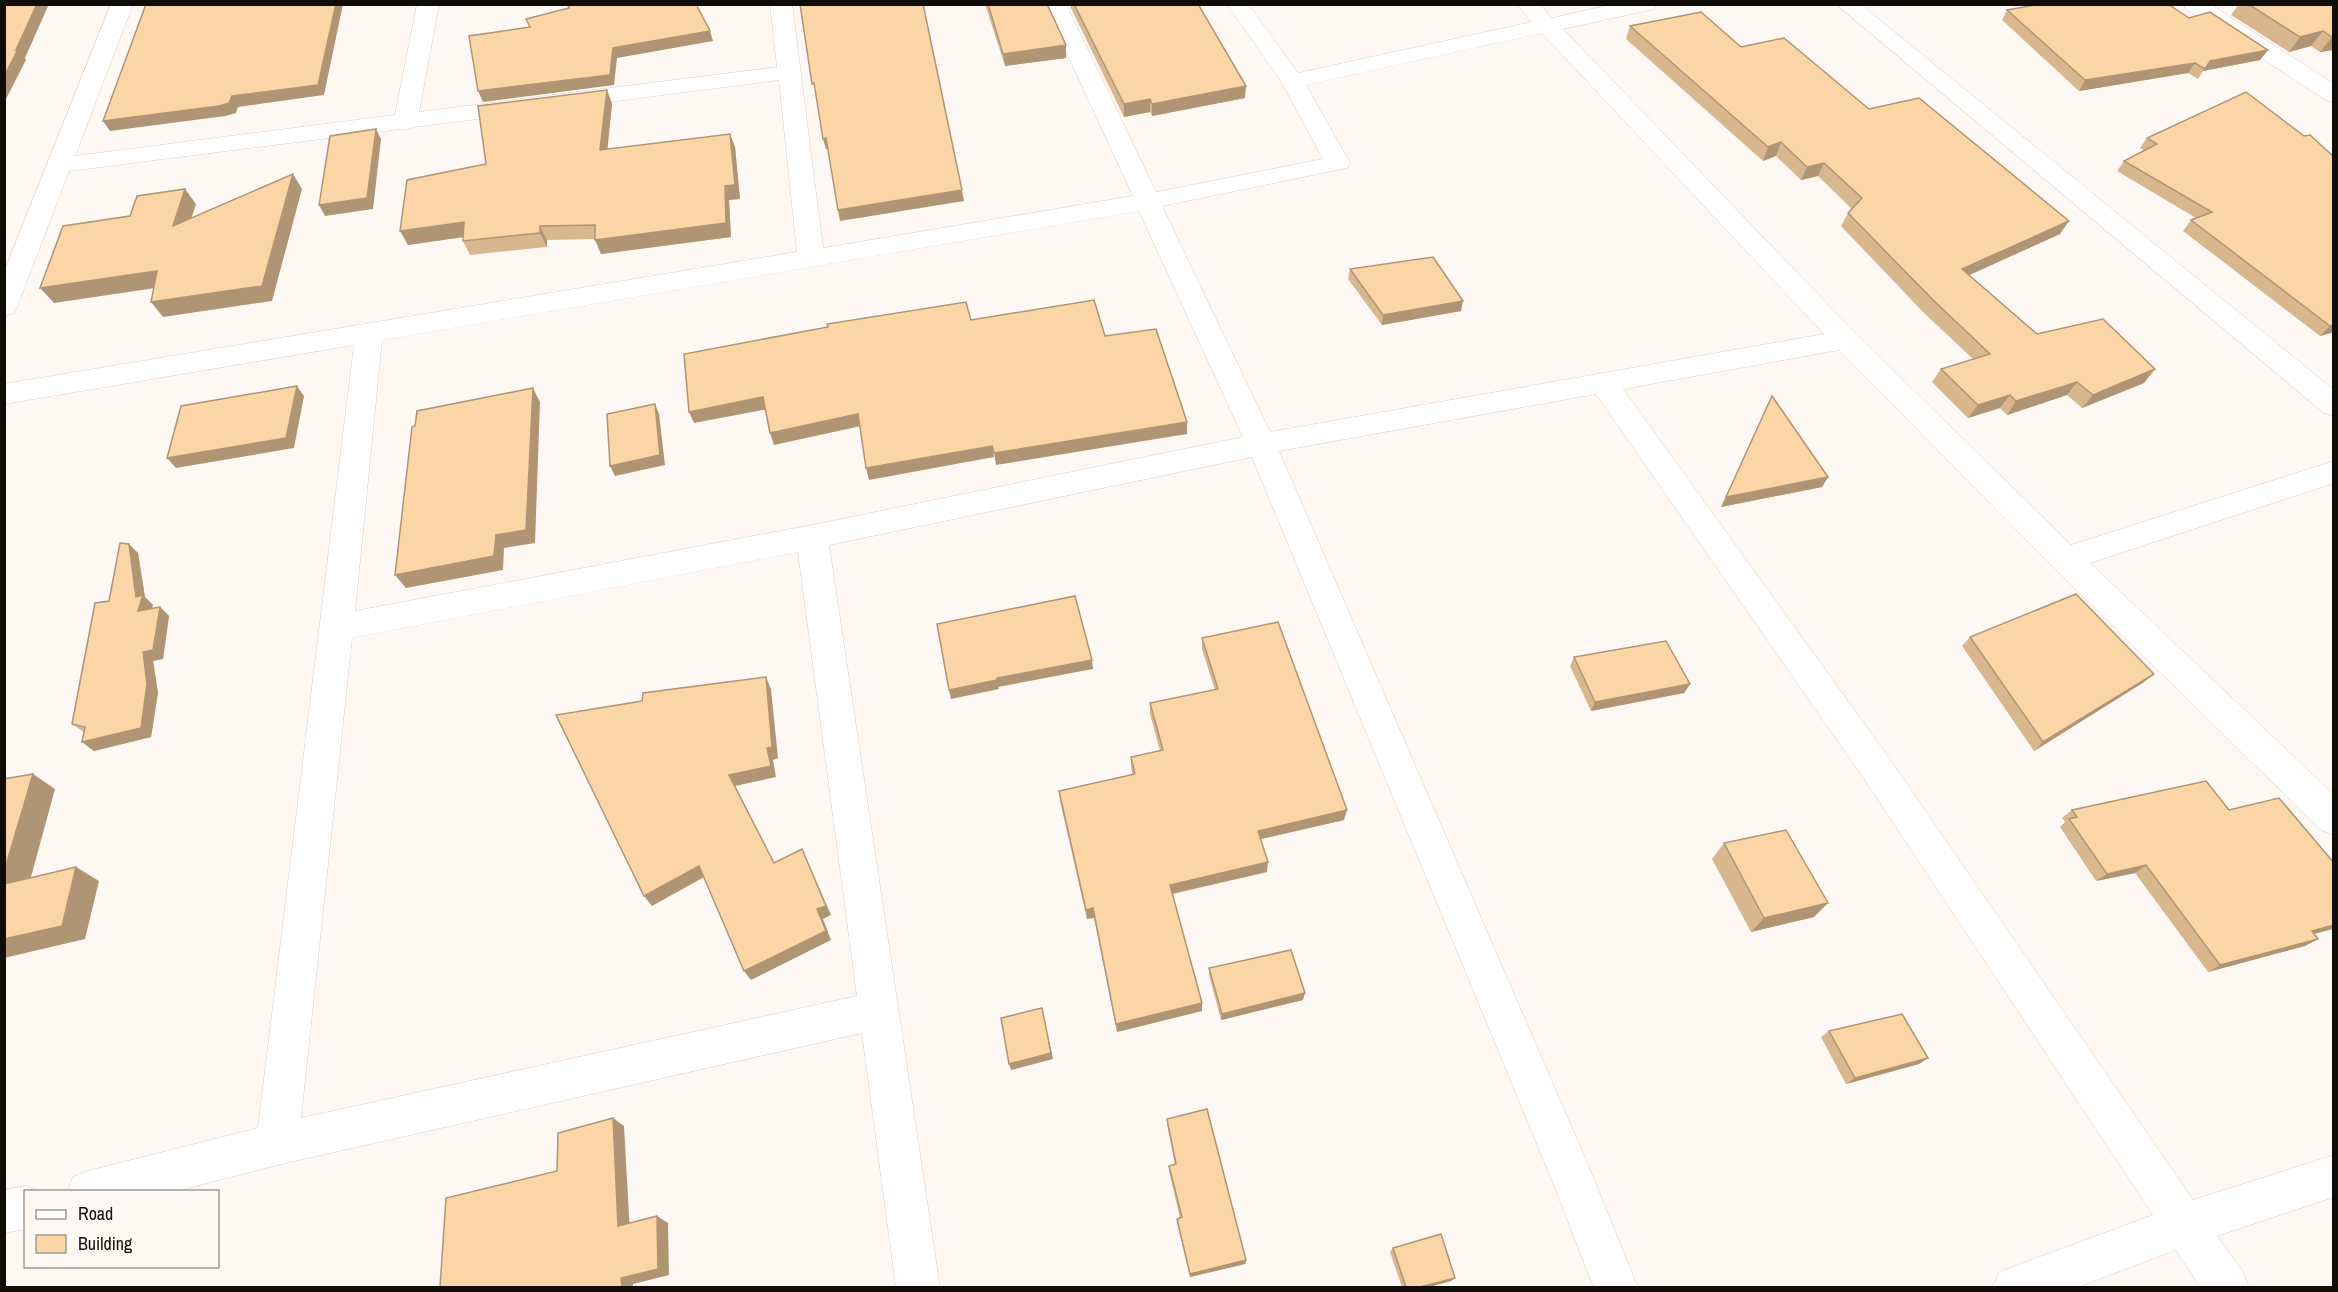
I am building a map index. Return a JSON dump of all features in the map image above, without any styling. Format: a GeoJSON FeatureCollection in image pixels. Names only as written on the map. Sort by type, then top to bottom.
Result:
{"type":"FeatureCollection","features":[{"type":"Feature","properties":{"kind":"street"},"geometry":{"type":"LineString","coordinates":[[4,307],[122,4]]}},
{"type":"Feature","properties":{"kind":"street"},"geometry":{"type":"LineString","coordinates":[[405,123],[428,4]]}},
{"type":"Feature","properties":{"kind":"street"},"geometry":{"type":"LineString","coordinates":[[781,4],[811,257]]}},
{"type":"Feature","properties":{"kind":"street"},"geometry":{"type":"LineString","coordinates":[[1055,4],[1261,444],[1573,1180],[1616,1287]]}},
{"type":"Feature","properties":{"kind":"street"},"geometry":{"type":"LineString","coordinates":[[4,393],[369,334],[811,257],[1146,202],[1338,163],[1292,81],[1237,4]]}},
{"type":"Feature","properties":{"kind":"street"},"geometry":{"type":"LineString","coordinates":[[1292,81],[1537,15],[1646,4]]}},
{"type":"Feature","properties":{"kind":"street"},"geometry":{"type":"LineString","coordinates":[[1846,4],[2334,406]]}},
{"type":"Feature","properties":{"kind":"street"},"geometry":{"type":"LineString","coordinates":[[2194,4],[2334,95]]}},
{"type":"Feature","properties":{"kind":"street"},"geometry":{"type":"LineString","coordinates":[[1537,15],[1845,340],[2334,819]]}},
{"type":"Feature","properties":{"kind":"street"},"geometry":{"type":"LineString","coordinates":[[60,165],[405,123],[789,72]]}},
{"type":"Feature","properties":{"kind":"street"},"geometry":{"type":"LineString","coordinates":[[277,1144],[369,334]]}},
{"type":"Feature","properties":{"kind":"street"},"geometry":{"type":"LineString","coordinates":[[337,628],[812,537],[1261,444],[1845,340]]}},
{"type":"Feature","properties":{"kind":"street"},"geometry":{"type":"LineString","coordinates":[[1603,383],[1880,772],[2227,1287]]}},
{"type":"Feature","properties":{"kind":"street"},"geometry":{"type":"LineString","coordinates":[[2066,559],[2334,472]]}},
{"type":"Feature","properties":{"kind":"street"},"geometry":{"type":"LineString","coordinates":[[812,537],[918,1287]]}},
{"type":"Feature","properties":{"kind":"street"},"geometry":{"type":"LineString","coordinates":[[92,1190],[277,1144],[880,1010]]}},
{"type":"Feature","properties":{"kind":"street"},"geometry":{"type":"LineString","coordinates":[[2015,1287],[2184,1225],[2334,1176]]}},
{"type":"Feature","properties":{"kind":"street"},"geometry":{"type":"LineString","coordinates":[[4,1212],[24,1207]]}},
{"type":"Feature","properties":{"kind":"building"},"geometry":{"type":"Polygon","coordinates":[[[4,4],[37,4],[4,77],[4,4]]]}},
{"type":"Feature","properties":{"kind":"building"},"geometry":{"type":"Polygon","coordinates":[[[146,4],[336,4],[318,85],[232,96],[229,103],[219,106],[103,121],[146,4]]]}},
{"type":"Feature","properties":{"kind":"building"},"geometry":{"type":"Polygon","coordinates":[[[568,4],[696,4],[710,31],[613,48],[610,75],[478,91],[469,36],[530,27],[526,19],[569,8],[568,4]]]}},
{"type":"Feature","properties":{"kind":"building"},"geometry":{"type":"Polygon","coordinates":[[[800,4],[923,4],[962,190],[838,210],[826,138],[823,139],[814,83],[812,84],[800,4]]]}},
{"type":"Feature","properties":{"kind":"building"},"geometry":{"type":"Polygon","coordinates":[[[988,4],[1047,4],[1066,45],[1003,54],[988,4]]]}},
{"type":"Feature","properties":{"kind":"building"},"geometry":{"type":"Polygon","coordinates":[[[1074,4],[1198,4],[1246,86],[1152,104],[1150,99],[1124,104],[1074,4]]]}},
{"type":"Feature","properties":{"kind":"building"},"geometry":{"type":"Polygon","coordinates":[[[2041,4],[2168,4],[2189,18],[2210,12],[2268,50],[2210,61],[2205,69],[2195,63],[2085,80],[2007,10],[2041,4]]]}},
{"type":"Feature","properties":{"kind":"building"},"geometry":{"type":"Polygon","coordinates":[[[2248,4],[2334,4],[2334,37],[2323,31],[2300,37],[2248,4]]]}},
{"type":"Feature","properties":{"kind":"building"},"geometry":{"type":"Polygon","coordinates":[[[1701,12],[1741,47],[1784,38],[1869,109],[1919,98],[2069,221],[1962,269],[2037,334],[2103,319],[2155,369],[2093,395],[2077,382],[2016,401],[2010,395],[1978,405],[1941,369],[1990,354],[1933,300],[1848,213],[1862,198],[1824,163],[1807,167],[1781,142],[1768,147],[1630,26],[1701,12]]]}},
{"type":"Feature","properties":{"kind":"building"},"geometry":{"type":"Polygon","coordinates":[[[607,90],[600,150],[730,134],[735,185],[725,186],[726,223],[595,240],[595,225],[540,226],[540,233],[463,241],[464,222],[400,231],[407,180],[486,164],[478,106],[607,90]]]}},
{"type":"Feature","properties":{"kind":"building"},"geometry":{"type":"Polygon","coordinates":[[[2246,92],[2304,136],[2310,135],[2334,157],[2334,325],[2330,326],[2191,220],[2212,212],[2124,161],[2157,144],[2147,138],[2246,92]]]}},
{"type":"Feature","properties":{"kind":"building"},"geometry":{"type":"Polygon","coordinates":[[[376,129],[367,198],[319,205],[330,136],[376,129]]]}},
{"type":"Feature","properties":{"kind":"building"},"geometry":{"type":"Polygon","coordinates":[[[293,174],[262,286],[151,302],[157,271],[40,288],[63,226],[130,216],[137,196],[185,189],[173,226],[293,174]]]}},
{"type":"Feature","properties":{"kind":"building"},"geometry":{"type":"Polygon","coordinates":[[[1433,257],[1463,301],[1383,315],[1350,269],[1433,257]]]}},
{"type":"Feature","properties":{"kind":"building"},"geometry":{"type":"Polygon","coordinates":[[[1094,300],[1105,336],[1156,329],[1187,422],[994,453],[992,446],[866,468],[858,414],[770,433],[763,397],[689,412],[684,354],[828,327],[827,324],[966,302],[971,320],[1094,300]]]}},
{"type":"Feature","properties":{"kind":"building"},"geometry":{"type":"Polygon","coordinates":[[[297,386],[286,438],[167,458],[181,406],[297,386]]]}},
{"type":"Feature","properties":{"kind":"building"},"geometry":{"type":"Polygon","coordinates":[[[533,388],[526,530],[496,535],[494,556],[395,575],[412,427],[415,426],[417,411],[533,388]]]}},
{"type":"Feature","properties":{"kind":"building"},"geometry":{"type":"Polygon","coordinates":[[[1772,396],[1828,477],[1726,497],[1772,396]]]}},
{"type":"Feature","properties":{"kind":"building"},"geometry":{"type":"Polygon","coordinates":[[[655,404],[660,455],[610,466],[607,414],[655,404]]]}},
{"type":"Feature","properties":{"kind":"building"},"geometry":{"type":"Polygon","coordinates":[[[120,543],[129,544],[136,597],[143,595],[138,611],[160,607],[153,650],[143,652],[147,684],[141,728],[82,742],[85,727],[72,724],[95,603],[109,601],[120,543]]]}},
{"type":"Feature","properties":{"kind":"building"},"geometry":{"type":"Polygon","coordinates":[[[2076,594],[2154,674],[2043,742],[1970,637],[2076,594]]]}},
{"type":"Feature","properties":{"kind":"building"},"geometry":{"type":"Polygon","coordinates":[[[1075,596],[1092,660],[997,678],[997,680],[949,690],[937,624],[1075,596]]]}},
{"type":"Feature","properties":{"kind":"building"},"geometry":{"type":"Polygon","coordinates":[[[1278,622],[1347,810],[1258,831],[1268,862],[1170,885],[1202,1003],[1116,1024],[1093,908],[1086,910],[1059,791],[1135,774],[1131,757],[1163,750],[1150,703],[1218,689],[1202,638],[1278,622]]]}},
{"type":"Feature","properties":{"kind":"building"},"geometry":{"type":"Polygon","coordinates":[[[1666,641],[1690,684],[1595,702],[1574,657],[1666,641]]]}},
{"type":"Feature","properties":{"kind":"building"},"geometry":{"type":"Polygon","coordinates":[[[766,677],[772,747],[767,748],[771,766],[729,775],[774,863],[802,849],[826,906],[817,909],[826,931],[744,971],[699,866],[644,896],[556,715],[642,701],[643,693],[766,677]]]}},
{"type":"Feature","properties":{"kind":"building"},"geometry":{"type":"Polygon","coordinates":[[[33,774],[4,872],[4,779],[33,774]]]}},
{"type":"Feature","properties":{"kind":"building"},"geometry":{"type":"Polygon","coordinates":[[[2206,781],[2229,810],[2279,798],[2334,863],[2334,925],[2312,931],[2318,939],[2220,965],[2146,865],[2107,874],[2069,819],[2077,817],[2072,810],[2206,781]]]}},
{"type":"Feature","properties":{"kind":"building"},"geometry":{"type":"Polygon","coordinates":[[[1786,830],[1828,903],[1764,918],[1724,843],[1786,830]]]}},
{"type":"Feature","properties":{"kind":"building"},"geometry":{"type":"Polygon","coordinates":[[[76,867],[62,926],[4,939],[4,884],[76,867]]]}},
{"type":"Feature","properties":{"kind":"building"},"geometry":{"type":"Polygon","coordinates":[[[1291,950],[1305,993],[1222,1014],[1209,968],[1291,950]]]}},
{"type":"Feature","properties":{"kind":"building"},"geometry":{"type":"Polygon","coordinates":[[[1042,1008],[1051,1053],[1009,1064],[1001,1018],[1042,1008]]]}},
{"type":"Feature","properties":{"kind":"building"},"geometry":{"type":"Polygon","coordinates":[[[1902,1014],[1928,1058],[1855,1078],[1829,1031],[1902,1014]]]}},
{"type":"Feature","properties":{"kind":"building"},"geometry":{"type":"Polygon","coordinates":[[[1207,1109],[1246,1260],[1190,1274],[1177,1219],[1182,1217],[1169,1166],[1176,1164],[1167,1119],[1207,1109]]]}},
{"type":"Feature","properties":{"kind":"building"},"geometry":{"type":"Polygon","coordinates":[[[613,1118],[618,1226],[657,1216],[658,1269],[621,1278],[622,1287],[440,1287],[446,1198],[557,1171],[558,1133],[613,1118]]]}},
{"type":"Feature","properties":{"kind":"building"},"geometry":{"type":"Polygon","coordinates":[[[1441,1234],[1455,1278],[1420,1287],[1406,1287],[1393,1248],[1441,1234]]]}}]}
